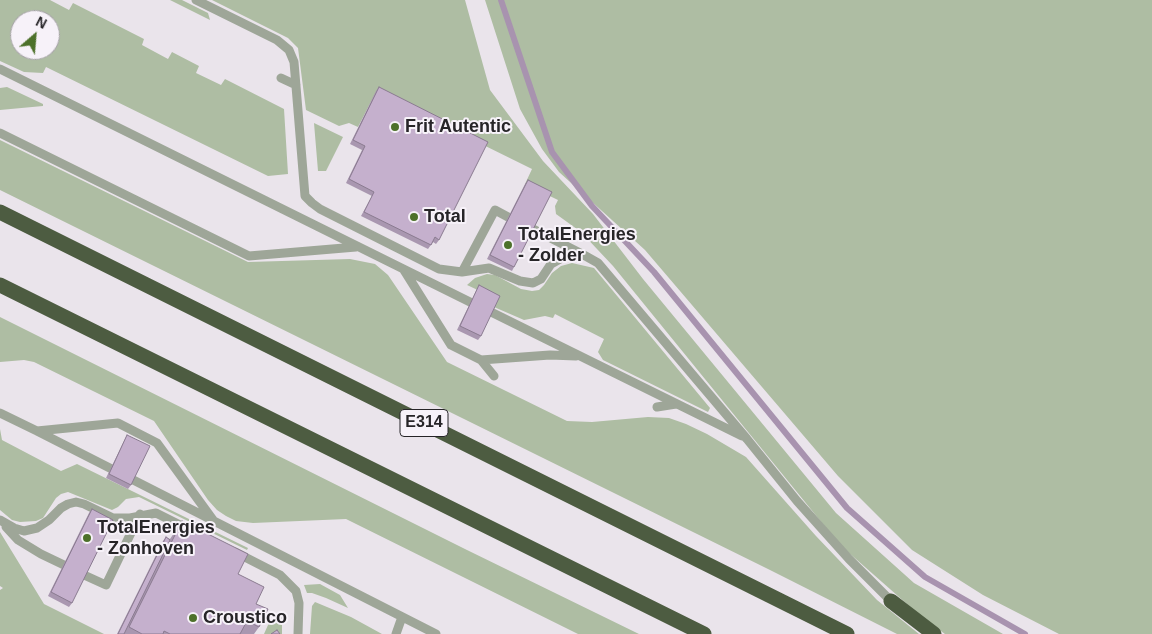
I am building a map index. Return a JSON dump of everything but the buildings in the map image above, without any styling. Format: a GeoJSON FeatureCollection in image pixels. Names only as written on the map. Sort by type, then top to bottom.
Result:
{"type":"FeatureCollection","features":[{"type":"Feature","properties":{"kind":"highway","name":"E314"},"geometry":{"type":"LineString","coordinates":[[0,212],[847,634]]}},
{"type":"Feature","properties":{"kind":"highway"},"geometry":{"type":"LineString","coordinates":[[0,285],[704,634]]}},
{"type":"Feature","properties":{"kind":"highway"},"geometry":{"type":"LineString","coordinates":[[891,601],[934,634]]}},
{"type":"Feature","properties":{"kind":"lane"},"geometry":{"type":"LineString","coordinates":[[196,0],[277,40],[289,50],[294,62],[305,196],[320,209],[439,270],[462,272],[489,268],[520,281],[533,283],[541,279],[551,264],[567,255],[582,254]]}},
{"type":"Feature","properties":{"kind":"lane"},"geometry":{"type":"LineString","coordinates":[[0,69],[470,302]]}},
{"type":"Feature","properties":{"kind":"lane"},"geometry":{"type":"LineString","coordinates":[[281,78],[296,84]]}},
{"type":"Feature","properties":{"kind":"lane"},"geometry":{"type":"LineString","coordinates":[[0,133],[249,256],[359,247]]}},
{"type":"Feature","properties":{"kind":"lane"},"geometry":{"type":"LineString","coordinates":[[462,272],[495,210],[508,217]]}},
{"type":"Feature","properties":{"kind":"lane"},"geometry":{"type":"LineString","coordinates":[[533,229],[598,262],[797,501],[849,559],[891,601]]}},
{"type":"Feature","properties":{"kind":"lane"},"geometry":{"type":"LineString","coordinates":[[404,269],[451,345],[481,360],[494,376]]}},
{"type":"Feature","properties":{"kind":"lane"},"geometry":{"type":"LineString","coordinates":[[491,312],[747,439]]}},
{"type":"Feature","properties":{"kind":"lane"},"geometry":{"type":"LineString","coordinates":[[481,360],[550,355],[579,356]]}},
{"type":"Feature","properties":{"kind":"lane"},"geometry":{"type":"LineString","coordinates":[[657,407],[676,404]]}},
{"type":"Feature","properties":{"kind":"lane"},"geometry":{"type":"LineString","coordinates":[[0,413],[436,634]]}},
{"type":"Feature","properties":{"kind":"lane"},"geometry":{"type":"LineString","coordinates":[[37,431],[118,423],[158,443],[215,523]]}},
{"type":"Feature","properties":{"kind":"lane"},"geometry":{"type":"LineString","coordinates":[[1,522],[24,531],[37,528],[49,520],[61,508],[76,502],[113,518],[130,518],[140,514],[156,513],[198,534]]}},
{"type":"Feature","properties":{"kind":"lane"},"geometry":{"type":"LineString","coordinates":[[84,575],[106,586],[140,514]]}},
{"type":"Feature","properties":{"kind":"lane"},"geometry":{"type":"LineString","coordinates":[[1,522],[18,540],[64,565]]}},
{"type":"Feature","properties":{"kind":"lane"},"geometry":{"type":"LineString","coordinates":[[223,546],[280,575],[296,591],[299,603],[298,634]]}},
{"type":"Feature","properties":{"kind":"lane"},"geometry":{"type":"LineString","coordinates":[[396,634],[402,617]]}},
{"type":"Feature","properties":{"kind":"green space"},"geometry":{"type":"Polygon","coordinates":[[[0,0],[50,0],[69,10],[73,3],[144,39],[142,45],[168,59],[172,52],[199,66],[196,73],[221,85],[225,79],[284,109],[288,174],[268,176],[46,67],[43,73],[24,72],[0,61],[0,0]]]}},
{"type":"Feature","properties":{"kind":"green space"},"geometry":{"type":"Polygon","coordinates":[[[170,0],[182,0],[208,13],[210,20],[170,0]]]}},
{"type":"Feature","properties":{"kind":"green space"},"geometry":{"type":"Polygon","coordinates":[[[212,0],[465,0],[490,90],[543,161],[593,214],[643,279],[836,513],[914,583],[1003,634],[945,634],[924,619],[840,545],[613,266],[581,232],[556,214],[555,206],[558,200],[525,184],[532,169],[376,92],[358,127],[349,123],[339,126],[306,110],[298,48],[288,38],[212,0]]]}},
{"type":"Feature","properties":{"kind":"green space"},"geometry":{"type":"Polygon","coordinates":[[[485,0],[1152,0],[1152,634],[1059,634],[983,595],[912,550],[838,476],[645,250],[559,172],[542,149],[520,109],[485,0]]]}},
{"type":"Feature","properties":{"kind":"green space"},"geometry":{"type":"Polygon","coordinates":[[[7,87],[43,104],[43,106],[0,110],[0,88],[7,87]]]}},
{"type":"Feature","properties":{"kind":"green space"},"geometry":{"type":"Polygon","coordinates":[[[314,123],[343,137],[326,171],[318,171],[314,123]]]}},
{"type":"Feature","properties":{"kind":"green space"},"geometry":{"type":"Polygon","coordinates":[[[0,140],[248,262],[350,259],[375,264],[388,275],[447,362],[567,421],[592,422],[648,417],[669,418],[707,434],[746,457],[816,536],[877,600],[919,634],[897,634],[0,190],[0,140]]]}},
{"type":"Feature","properties":{"kind":"green space"},"geometry":{"type":"Polygon","coordinates":[[[572,263],[594,268],[710,408],[708,412],[603,360],[598,352],[604,339],[555,314],[553,318],[545,316],[524,320],[494,307],[497,299],[467,285],[475,278],[487,274],[495,275],[521,289],[539,290],[552,273],[561,266],[572,263]]]}},
{"type":"Feature","properties":{"kind":"green space"},"geometry":{"type":"Polygon","coordinates":[[[0,317],[639,634],[578,634],[346,519],[253,523],[236,521],[217,510],[208,500],[154,421],[34,362],[24,360],[0,362],[0,317]]]}},
{"type":"Feature","properties":{"kind":"green space"},"geometry":{"type":"Polygon","coordinates":[[[0,429],[2,440],[61,471],[77,464],[248,548],[247,550],[139,497],[126,499],[112,510],[68,492],[56,498],[43,518],[36,521],[20,522],[12,520],[0,510],[0,429]]]}},
{"type":"Feature","properties":{"kind":"green space"},"geometry":{"type":"Polygon","coordinates":[[[0,532],[44,604],[104,634],[0,634],[0,590],[3,588],[0,586],[0,532]]]}},
{"type":"Feature","properties":{"kind":"green space"},"geometry":{"type":"Polygon","coordinates":[[[320,584],[340,595],[348,608],[326,598],[307,593],[304,585],[320,584]]]}},
{"type":"Feature","properties":{"kind":"green space"},"geometry":{"type":"Polygon","coordinates":[[[315,602],[351,617],[382,634],[310,634],[312,606],[315,602]]]}},
{"type":"Feature","properties":{"kind":"green space"},"geometry":{"type":"Polygon","coordinates":[[[272,616],[282,617],[282,634],[264,634],[272,616]]]}},
{"type":"Feature","properties":{"kind":"waterway"},"geometry":{"type":"LineString","coordinates":[[501,0],[552,152],[592,206],[654,272],[847,508],[925,577],[1025,634]]}},
{"type":"Feature","properties":{"kind":"place","name":"Frit Autentic"},"geometry":{"type":"Point","coordinates":[395,127]}},
{"type":"Feature","properties":{"kind":"place","name":"Total"},"geometry":{"type":"Point","coordinates":[414,217]}},
{"type":"Feature","properties":{"kind":"place","name":"TotalEnergies - Zolder"},"geometry":{"type":"Point","coordinates":[508,245]}},
{"type":"Feature","properties":{"kind":"place","name":"TotalEnergies - Zonhoven"},"geometry":{"type":"Point","coordinates":[87,538]}},
{"type":"Feature","properties":{"kind":"place","name":"Croustico"},"geometry":{"type":"Point","coordinates":[193,618]}}]}
